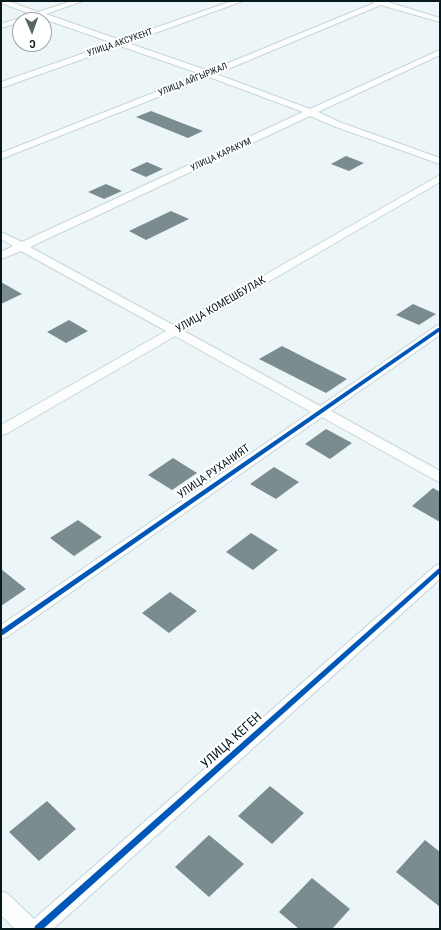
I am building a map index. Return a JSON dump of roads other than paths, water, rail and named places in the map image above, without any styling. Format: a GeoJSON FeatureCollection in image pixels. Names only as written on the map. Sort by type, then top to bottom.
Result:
{"type":"FeatureCollection","features":[{"type":"Feature","properties":{"kind":"street"},"geometry":{"type":"LineString","coordinates":[[1,1],[31,12]]}},
{"type":"Feature","properties":{"kind":"street"},"geometry":{"type":"LineString","coordinates":[[43,12],[79,1]]}},
{"type":"Feature","properties":{"kind":"street","name":"УЛИЦА АКСУКЕНТ"},"geometry":{"type":"LineString","coordinates":[[1,85],[239,1]]}},
{"type":"Feature","properties":{"kind":"street"},"geometry":{"type":"LineString","coordinates":[[379,2],[440,20]]}},
{"type":"Feature","properties":{"kind":"street","name":"УЛИЦА АЙГЫРЖАЛ"},"geometry":{"type":"LineString","coordinates":[[1,156],[208,74],[379,2]]}},
{"type":"Feature","properties":{"kind":"street"},"geometry":{"type":"LineString","coordinates":[[52,19],[208,74],[312,113],[339,125],[440,161]]}},
{"type":"Feature","properties":{"kind":"street"},"geometry":{"type":"LineString","coordinates":[[1,26],[12,22]]}},
{"type":"Feature","properties":{"kind":"street","name":"УЛИЦА КАРАКУМ"},"geometry":{"type":"LineString","coordinates":[[1,256],[312,113],[440,52]]}},
{"type":"Feature","properties":{"kind":"street","name":"УЛИЦА КОМЕШБУЛАК"},"geometry":{"type":"LineString","coordinates":[[1,431],[440,178]]}},
{"type":"Feature","properties":{"kind":"street"},"geometry":{"type":"LineString","coordinates":[[1,235],[319,412],[440,477]]}},
{"type":"Feature","properties":{"kind":"street","name":"УЛИЦА РУХАНИЯТ"},"geometry":{"type":"LineString","coordinates":[[1,633],[440,329]]}},
{"type":"Feature","properties":{"kind":"street","name":"УЛИЦА КЕГЕН"},"geometry":{"type":"LineString","coordinates":[[38,929],[440,570]]}},
{"type":"Feature","properties":{"kind":"street"},"geometry":{"type":"LineString","coordinates":[[1,901],[29,929]]}}]}
